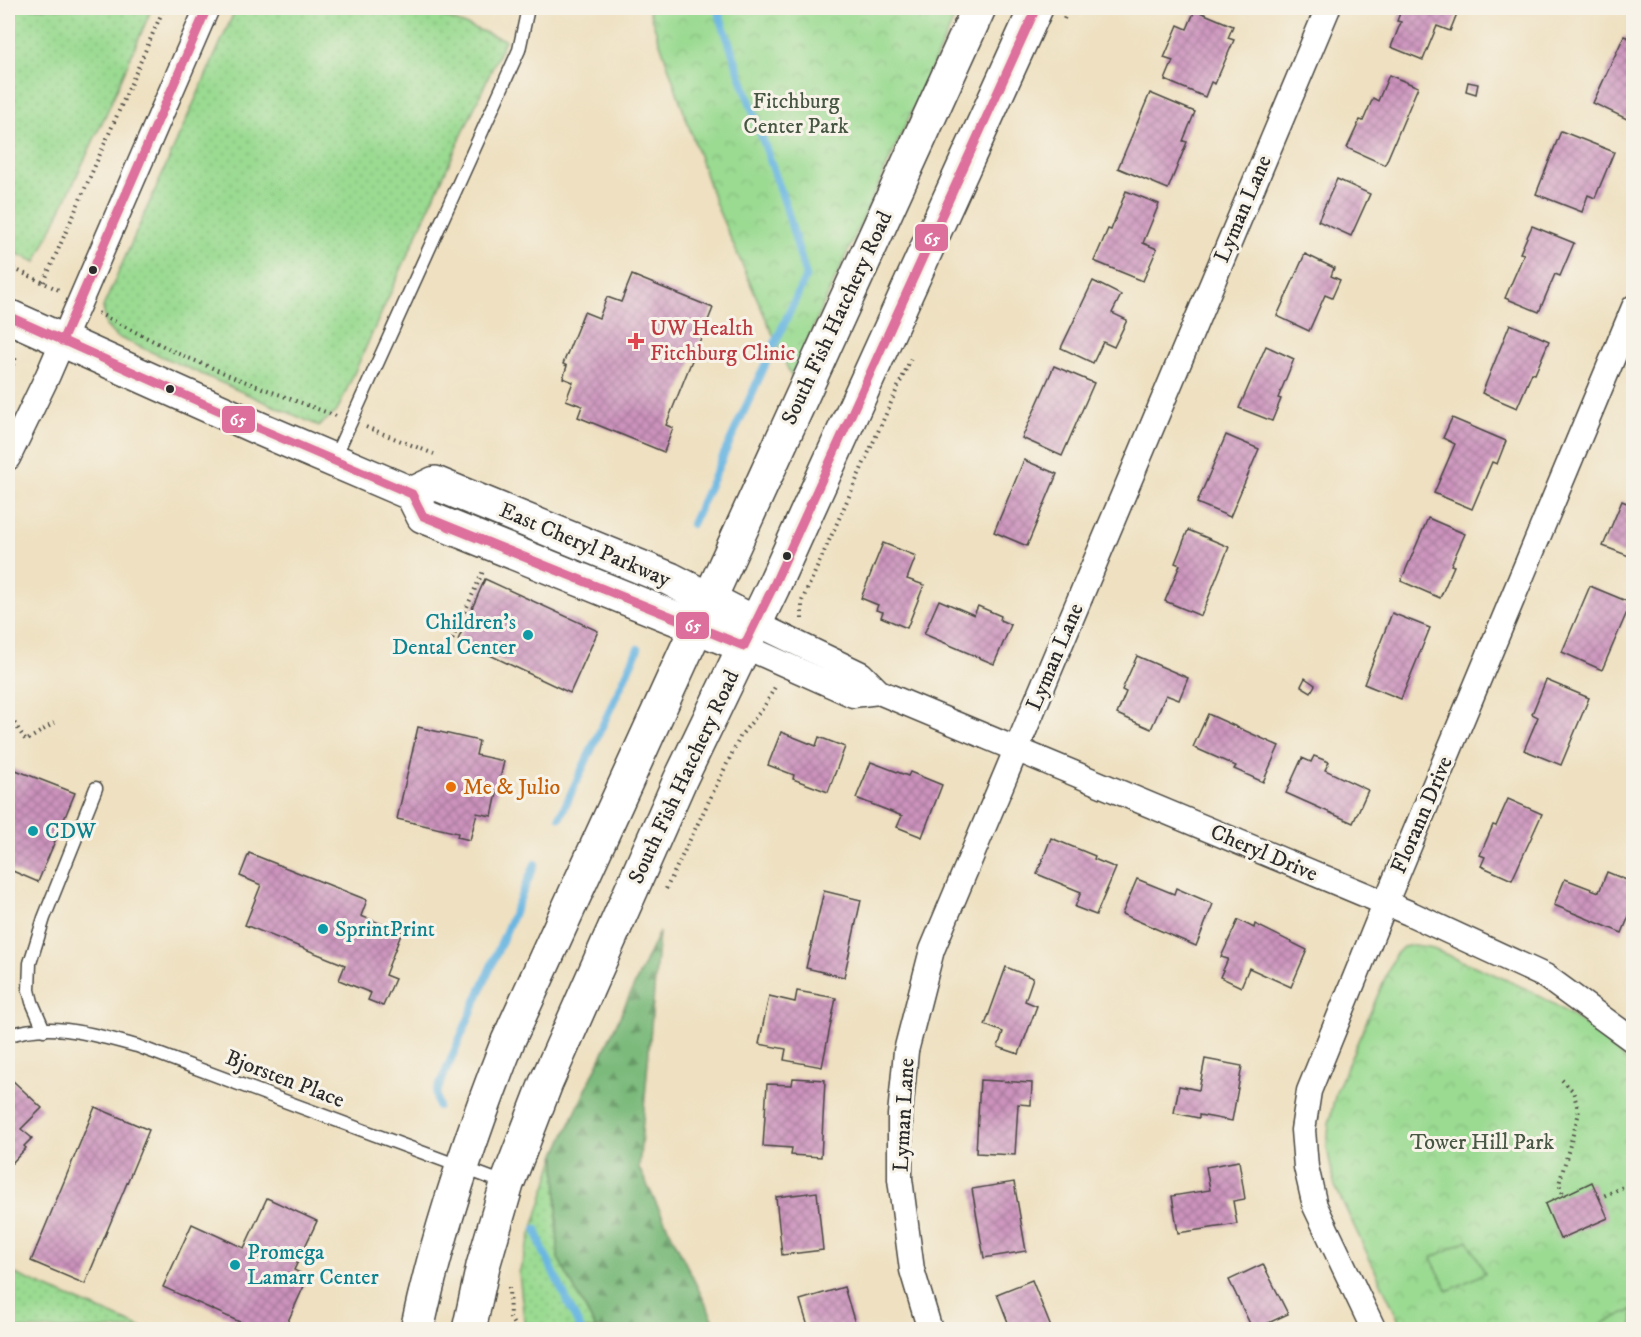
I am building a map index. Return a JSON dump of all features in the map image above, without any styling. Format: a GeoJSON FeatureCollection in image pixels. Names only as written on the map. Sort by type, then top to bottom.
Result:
{"type":"FeatureCollection","features":[{"type":"Feature","properties":{"kind":"main road","name":"South Fish Hatchery Road"},"geometry":{"type":"LineString","coordinates":[[417,1329],[444,1225],[482,1107],[508,1041],[979,8]]}},
{"type":"Feature","properties":{"kind":"main road","name":"South Fish Hatchery Road"},"geometry":{"type":"LineString","coordinates":[[469,1329],[483,1266],[507,1184],[546,1083],[676,790],[788,556],[1036,8]]}},
{"type":"Feature","properties":{"kind":"main road","name":"East Cheryl Parkway"},"geometry":{"type":"LineString","coordinates":[[8,316],[412,494],[423,516],[703,613],[750,634]]}},
{"type":"Feature","properties":{"kind":"street"},"geometry":{"type":"LineString","coordinates":[[8,458],[62,341],[207,8]]}},
{"type":"Feature","properties":{"kind":"street","name":"Lyman Lane"},"geometry":{"type":"LineString","coordinates":[[930,1329],[912,1270],[900,1179],[900,1115],[906,1051],[932,950],[1328,8]]}},
{"type":"Feature","properties":{"kind":"street","name":"Florann Drive"},"geometry":{"type":"LineString","coordinates":[[1374,1329],[1315,1206],[1306,1167],[1303,1130],[1309,1091],[1634,307]]}},
{"type":"Feature","properties":{"kind":"street","name":"Cheryl Drive"},"geometry":{"type":"LineString","coordinates":[[750,634],[861,674],[879,692],[1385,904],[1545,976],[1634,1041]]}},
{"type":"Feature","properties":{"kind":"lane"},"geometry":{"type":"LineString","coordinates":[[333,460],[519,50],[528,8]]}},
{"type":"Feature","properties":{"kind":"lane"},"geometry":{"type":"LineString","coordinates":[[44,1030],[29,990],[30,963],[44,918],[96,788]]}},
{"type":"Feature","properties":{"kind":"lane","name":"Bjorsten Place"},"geometry":{"type":"LineString","coordinates":[[8,1036],[44,1030],[84,1032],[136,1046],[507,1184]]}},
{"type":"Feature","properties":{"kind":"path"},"geometry":{"type":"LineString","coordinates":[[44,282],[164,8]]}},
{"type":"Feature","properties":{"kind":"path"},"geometry":{"type":"LineString","coordinates":[[8,266],[61,292]]}},
{"type":"Feature","properties":{"kind":"path"},"geometry":{"type":"LineString","coordinates":[[99,314],[179,354],[327,413]]}},
{"type":"Feature","properties":{"kind":"path"},"geometry":{"type":"LineString","coordinates":[[8,374],[17,355]]}},
{"type":"Feature","properties":{"kind":"path"},"geometry":{"type":"LineString","coordinates":[[445,656],[485,566]]}},
{"type":"Feature","properties":{"kind":"path"},"geometry":{"type":"LineString","coordinates":[[802,626],[802,601],[813,576]]}},
{"type":"Feature","properties":{"kind":"path"},"geometry":{"type":"LineString","coordinates":[[665,890],[741,735],[764,707],[775,687]]}},
{"type":"Feature","properties":{"kind":"path"},"geometry":{"type":"LineString","coordinates":[[8,713],[26,741],[54,723]]}},
{"type":"Feature","properties":{"kind":"path"},"geometry":{"type":"LineString","coordinates":[[1562,1080],[1573,1091],[1579,1113],[1559,1184],[1564,1196]]}},
{"type":"Feature","properties":{"kind":"path"},"geometry":{"type":"LineString","coordinates":[[1599,1198],[1634,1182]]}},
{"type":"Feature","properties":{"kind":"path"},"geometry":{"type":"LineString","coordinates":[[509,1282],[510,1318],[517,1329]]}},
{"type":"Feature","properties":{"kind":"green space"},"geometry":{"type":"Polygon","coordinates":[[[8,8],[152,8],[107,112],[36,262],[8,250],[8,8]]]}},
{"type":"Feature","properties":{"kind":"green space"},"geometry":{"type":"Polygon","coordinates":[[[236,8],[421,8],[505,40],[337,411],[319,426],[115,336],[106,326],[103,307],[236,8]]]}},
{"type":"Feature","properties":{"kind":"green space","name":"Fitchburg Center Park"},"geometry":{"type":"Polygon","coordinates":[[[648,8],[959,8],[791,376],[716,205],[648,8]]]}},
{"type":"Feature","properties":{"kind":"green space"},"geometry":{"type":"Polygon","coordinates":[[[659,932],[639,1168],[718,1329],[596,1329],[558,1258],[556,1154],[659,932]]]}},
{"type":"Feature","properties":{"kind":"green space","name":"Tower Hill Park"},"geometry":{"type":"Polygon","coordinates":[[[1414,945],[1428,947],[1541,997],[1583,1024],[1610,1045],[1633,1068],[1633,1329],[1403,1329],[1334,1184],[1327,1147],[1329,1123],[1336,1092],[1395,955],[1403,947],[1414,945]]]}},
{"type":"Feature","properties":{"kind":"green space"},"geometry":{"type":"Polygon","coordinates":[[[556,1154],[558,1258],[596,1329],[525,1329],[519,1273],[556,1154]]]}},
{"type":"Feature","properties":{"kind":"green space"},"geometry":{"type":"Polygon","coordinates":[[[1468,1240],[1485,1273],[1448,1291],[1431,1258],[1468,1240]]]}},
{"type":"Feature","properties":{"kind":"green space"},"geometry":{"type":"Polygon","coordinates":[[[8,1271],[144,1329],[8,1329],[8,1271]]]}},
{"type":"Feature","properties":{"kind":"green space"},"geometry":{"type":"Polygon","coordinates":[[[1633,1309],[1633,1329],[1591,1329],[1633,1309]]]}},
{"type":"Feature","properties":{"kind":"building"},"geometry":{"type":"Polygon","coordinates":[[[1402,8],[1450,8],[1458,11],[1450,31],[1437,26],[1423,60],[1391,47],[1401,22],[1397,21],[1402,8]]]}},
{"type":"Feature","properties":{"kind":"building"},"geometry":{"type":"Polygon","coordinates":[[[1631,8],[1634,8],[1634,18],[1627,15],[1631,8]]]}},
{"type":"Feature","properties":{"kind":"building"},"geometry":{"type":"Polygon","coordinates":[[[1195,10],[1233,26],[1228,38],[1234,40],[1215,84],[1211,82],[1205,97],[1165,80],[1173,61],[1164,58],[1178,25],[1187,29],[1195,10]]]}},
{"type":"Feature","properties":{"kind":"building"},"geometry":{"type":"Polygon","coordinates":[[[1624,36],[1634,40],[1634,110],[1629,120],[1593,103],[1624,36]]]}},
{"type":"Feature","properties":{"kind":"building"},"geometry":{"type":"Polygon","coordinates":[[[1389,75],[1418,87],[1385,165],[1347,148],[1373,98],[1378,101],[1389,75]]]}},
{"type":"Feature","properties":{"kind":"building"},"geometry":{"type":"Polygon","coordinates":[[[1468,82],[1478,84],[1476,94],[1466,91],[1468,82]]]}},
{"type":"Feature","properties":{"kind":"building"},"geometry":{"type":"Polygon","coordinates":[[[1150,93],[1195,112],[1183,141],[1187,142],[1168,189],[1118,168],[1150,93]]]}},
{"type":"Feature","properties":{"kind":"building"},"geometry":{"type":"Polygon","coordinates":[[[1561,131],[1614,152],[1595,198],[1588,195],[1582,212],[1536,194],[1561,131]]]}},
{"type":"Feature","properties":{"kind":"building"},"geometry":{"type":"Polygon","coordinates":[[[1337,179],[1370,194],[1351,236],[1318,221],[1337,179]]]}},
{"type":"Feature","properties":{"kind":"building"},"geometry":{"type":"Polygon","coordinates":[[[1126,191],[1159,204],[1143,243],[1157,249],[1143,281],[1094,261],[1108,229],[1111,230],[1126,191]]]}},
{"type":"Feature","properties":{"kind":"building"},"geometry":{"type":"Polygon","coordinates":[[[1532,226],[1574,243],[1560,276],[1555,274],[1539,312],[1505,298],[1524,254],[1520,253],[1532,226]]]}},
{"type":"Feature","properties":{"kind":"building"},"geometry":{"type":"Polygon","coordinates":[[[1305,254],[1334,268],[1331,276],[1340,280],[1332,298],[1325,295],[1309,331],[1277,316],[1305,254]]]}},
{"type":"Feature","properties":{"kind":"building","name":"UW Health Fitchburg Clinic"},"geometry":{"type":"Polygon","coordinates":[[[632,275],[713,308],[666,425],[673,428],[664,452],[578,417],[582,406],[566,400],[573,382],[563,378],[567,366],[563,364],[584,312],[599,318],[607,297],[621,302],[632,275]]]}},
{"type":"Feature","properties":{"kind":"building"},"geometry":{"type":"Polygon","coordinates":[[[1093,281],[1121,295],[1112,313],[1127,320],[1114,347],[1103,342],[1093,363],[1061,348],[1093,281]]]}},
{"type":"Feature","properties":{"kind":"building"},"geometry":{"type":"Polygon","coordinates":[[[1510,324],[1549,341],[1517,408],[1482,393],[1510,324]]]}},
{"type":"Feature","properties":{"kind":"building"},"geometry":{"type":"Polygon","coordinates":[[[1266,346],[1294,359],[1278,398],[1281,399],[1272,421],[1239,408],[1266,346]]]}},
{"type":"Feature","properties":{"kind":"building"},"geometry":{"type":"Polygon","coordinates":[[[1054,366],[1094,383],[1062,456],[1022,438],[1054,366]]]}},
{"type":"Feature","properties":{"kind":"building"},"geometry":{"type":"Polygon","coordinates":[[[1452,418],[1506,441],[1497,464],[1492,462],[1472,509],[1434,493],[1455,444],[1443,438],[1452,418]]]}},
{"type":"Feature","properties":{"kind":"building"},"geometry":{"type":"Polygon","coordinates":[[[1226,435],[1259,449],[1230,517],[1197,503],[1226,435]]]}},
{"type":"Feature","properties":{"kind":"building"},"geometry":{"type":"Polygon","coordinates":[[[1024,460],[1057,474],[1027,546],[994,532],[1024,460]]]}},
{"type":"Feature","properties":{"kind":"building"},"geometry":{"type":"Polygon","coordinates":[[[1622,501],[1634,506],[1634,558],[1603,546],[1622,501]]]}},
{"type":"Feature","properties":{"kind":"building"},"geometry":{"type":"Polygon","coordinates":[[[1428,518],[1465,534],[1440,598],[1401,581],[1428,518]]]}},
{"type":"Feature","properties":{"kind":"building"},"geometry":{"type":"Polygon","coordinates":[[[1188,530],[1229,547],[1201,616],[1165,601],[1180,565],[1175,563],[1188,530]]]}},
{"type":"Feature","properties":{"kind":"building"},"geometry":{"type":"Polygon","coordinates":[[[883,543],[916,556],[907,579],[924,585],[907,628],[881,617],[883,612],[876,610],[878,605],[861,598],[883,543]]]}},
{"type":"Feature","properties":{"kind":"building","name":"Children's Dental Center"},"geometry":{"type":"Polygon","coordinates":[[[485,579],[598,631],[570,693],[458,640],[485,579]]]}},
{"type":"Feature","properties":{"kind":"building"},"geometry":{"type":"Polygon","coordinates":[[[1590,586],[1631,603],[1602,670],[1562,652],[1590,586]]]}},
{"type":"Feature","properties":{"kind":"building"},"geometry":{"type":"Polygon","coordinates":[[[939,600],[974,615],[978,606],[1001,616],[1000,620],[1011,625],[994,664],[924,634],[939,600]]]}},
{"type":"Feature","properties":{"kind":"building"},"geometry":{"type":"Polygon","coordinates":[[[1392,613],[1430,628],[1401,699],[1364,684],[1392,613]]]}},
{"type":"Feature","properties":{"kind":"building"},"geometry":{"type":"Polygon","coordinates":[[[1137,656],[1188,678],[1179,700],[1166,695],[1151,729],[1117,714],[1126,692],[1122,690],[1137,656]]]}},
{"type":"Feature","properties":{"kind":"building"},"geometry":{"type":"Polygon","coordinates":[[[1305,678],[1315,685],[1311,692],[1301,686],[1305,678]]]}},
{"type":"Feature","properties":{"kind":"building"},"geometry":{"type":"Polygon","coordinates":[[[1546,680],[1589,698],[1561,765],[1524,750],[1538,717],[1532,714],[1546,680]]]}},
{"type":"Feature","properties":{"kind":"building"},"geometry":{"type":"Polygon","coordinates":[[[1208,714],[1279,746],[1263,782],[1234,769],[1236,766],[1193,747],[1208,714]]]}},
{"type":"Feature","properties":{"kind":"building","name":"Me & Julio"},"geometry":{"type":"Polygon","coordinates":[[[418,727],[479,741],[476,755],[504,761],[492,816],[477,813],[470,840],[457,837],[458,833],[397,819],[418,727]]]}},
{"type":"Feature","properties":{"kind":"building"},"geometry":{"type":"Polygon","coordinates":[[[781,732],[816,746],[819,737],[845,747],[828,792],[793,779],[794,775],[768,765],[781,732]]]}},
{"type":"Feature","properties":{"kind":"building"},"geometry":{"type":"Polygon","coordinates":[[[1314,756],[1329,762],[1325,770],[1368,790],[1353,823],[1286,793],[1302,758],[1311,762],[1314,756]]]}},
{"type":"Feature","properties":{"kind":"building"},"geometry":{"type":"Polygon","coordinates":[[[871,762],[908,776],[910,772],[942,785],[922,837],[897,827],[902,816],[856,798],[871,762]]]}},
{"type":"Feature","properties":{"kind":"building","name":"CDW"},"geometry":{"type":"Polygon","coordinates":[[[8,767],[75,793],[38,882],[8,869],[8,767]]]}},
{"type":"Feature","properties":{"kind":"building"},"geometry":{"type":"Polygon","coordinates":[[[1508,799],[1542,814],[1512,880],[1481,866],[1485,857],[1480,855],[1508,799]]]}},
{"type":"Feature","properties":{"kind":"building"},"geometry":{"type":"Polygon","coordinates":[[[1051,838],[1095,856],[1094,859],[1116,868],[1096,915],[1075,907],[1081,892],[1037,874],[1051,838]]]}},
{"type":"Feature","properties":{"kind":"building","name":"SprintPrint"},"geometry":{"type":"Polygon","coordinates":[[[249,853],[367,900],[361,916],[402,932],[385,975],[395,979],[383,1006],[368,1000],[371,993],[339,980],[345,965],[245,925],[261,885],[240,876],[249,853]]]}},
{"type":"Feature","properties":{"kind":"building"},"geometry":{"type":"Polygon","coordinates":[[[1607,872],[1634,883],[1634,904],[1622,933],[1554,905],[1565,879],[1599,892],[1607,872]]]}},
{"type":"Feature","properties":{"kind":"building"},"geometry":{"type":"Polygon","coordinates":[[[1137,879],[1174,894],[1176,888],[1213,904],[1196,946],[1122,914],[1137,879]]]}},
{"type":"Feature","properties":{"kind":"building"},"geometry":{"type":"Polygon","coordinates":[[[824,891],[861,900],[844,977],[806,968],[824,891]]]}},
{"type":"Feature","properties":{"kind":"building"},"geometry":{"type":"Polygon","coordinates":[[[1238,920],[1254,928],[1255,924],[1307,950],[1291,987],[1249,968],[1241,987],[1220,977],[1228,959],[1221,957],[1238,920]]]}},
{"type":"Feature","properties":{"kind":"building"},"geometry":{"type":"Polygon","coordinates":[[[1006,967],[1033,978],[1025,1001],[1037,1006],[1019,1054],[998,1047],[1003,1032],[985,1025],[1006,967]]]}},
{"type":"Feature","properties":{"kind":"building"},"geometry":{"type":"Polygon","coordinates":[[[797,991],[836,998],[822,1067],[784,1060],[786,1049],[759,1044],[769,996],[795,1002],[797,991]]]}},
{"type":"Feature","properties":{"kind":"building"},"geometry":{"type":"Polygon","coordinates":[[[1205,1059],[1242,1066],[1232,1121],[1174,1113],[1179,1086],[1199,1090],[1205,1059]]]}},
{"type":"Feature","properties":{"kind":"building"},"geometry":{"type":"Polygon","coordinates":[[[793,1078],[825,1080],[821,1157],[791,1155],[792,1148],[763,1146],[767,1084],[792,1085],[793,1078]]]}},
{"type":"Feature","properties":{"kind":"building"},"geometry":{"type":"Polygon","coordinates":[[[11,1079],[42,1108],[21,1129],[32,1138],[12,1163],[8,1158],[8,1083],[11,1079]]]}},
{"type":"Feature","properties":{"kind":"building"},"geometry":{"type":"Polygon","coordinates":[[[980,1080],[1032,1083],[1031,1105],[1018,1104],[1015,1155],[976,1153],[980,1080]]]}},
{"type":"Feature","properties":{"kind":"building"},"geometry":{"type":"Polygon","coordinates":[[[95,1107],[149,1130],[85,1284],[31,1261],[95,1107]]]}},
{"type":"Feature","properties":{"kind":"building"},"geometry":{"type":"Polygon","coordinates":[[[1239,1161],[1245,1199],[1233,1201],[1237,1224],[1178,1233],[1172,1196],[1210,1190],[1206,1167],[1239,1161]]]}},
{"type":"Feature","properties":{"kind":"building"},"geometry":{"type":"Polygon","coordinates":[[[1014,1182],[1026,1251],[984,1258],[972,1189],[1014,1182]]]}},
{"type":"Feature","properties":{"kind":"building"},"geometry":{"type":"Polygon","coordinates":[[[1592,1182],[1608,1218],[1560,1239],[1545,1204],[1592,1182]]]}},
{"type":"Feature","properties":{"kind":"building"},"geometry":{"type":"Polygon","coordinates":[[[817,1192],[823,1250],[782,1255],[776,1197],[817,1192]]]}},
{"type":"Feature","properties":{"kind":"building","name":"Promega Lamarr Center"},"geometry":{"type":"Polygon","coordinates":[[[267,1198],[317,1221],[294,1270],[308,1277],[284,1330],[257,1330],[163,1287],[192,1224],[244,1248],[267,1198]]]}},
{"type":"Feature","properties":{"kind":"building"},"geometry":{"type":"Polygon","coordinates":[[[1263,1264],[1288,1314],[1253,1330],[1229,1280],[1263,1264]]]}},
{"type":"Feature","properties":{"kind":"building"},"geometry":{"type":"Polygon","coordinates":[[[1032,1280],[1052,1330],[1011,1330],[997,1294],[1032,1280]]]}},
{"type":"Feature","properties":{"kind":"building"},"geometry":{"type":"Polygon","coordinates":[[[844,1287],[857,1330],[809,1330],[800,1300],[844,1287]]]}},
{"type":"Feature","properties":{"kind":"waterway"},"geometry":{"type":"LineString","coordinates":[[692,524],[806,276],[785,203],[717,8]]}},
{"type":"Feature","properties":{"kind":"waterway"},"geometry":{"type":"LineString","coordinates":[[560,817],[638,649]]}},
{"type":"Feature","properties":{"kind":"waterway"},"geometry":{"type":"LineString","coordinates":[[438,1106],[436,1094],[535,864]]}},
{"type":"Feature","properties":{"kind":"waterway"},"geometry":{"type":"LineString","coordinates":[[536,1229],[543,1250],[581,1330]]}},
{"type":"Feature","properties":{"kind":"transit line","name":"65"},"geometry":{"type":"LineString","coordinates":[[62,341],[207,8]]}},
{"type":"Feature","properties":{"kind":"transit line","name":"65"},"geometry":{"type":"LineString","coordinates":[[8,316],[412,494],[423,516],[744,646],[773,587],[1036,8]]}},
{"type":"Feature","properties":{"kind":"place","name":"UW Health Fitchburg Clinic"},"geometry":{"type":"Point","coordinates":[636,341]}},
{"type":"Feature","properties":{"kind":"place","name":"Children's Dental Center"},"geometry":{"type":"Point","coordinates":[528,635]}},
{"type":"Feature","properties":{"kind":"place","name":"Me & Julio"},"geometry":{"type":"Point","coordinates":[451,787]}},
{"type":"Feature","properties":{"kind":"place","name":"CDW"},"geometry":{"type":"Point","coordinates":[33,831]}},
{"type":"Feature","properties":{"kind":"place","name":"SprintPrint"},"geometry":{"type":"Point","coordinates":[323,929]}},
{"type":"Feature","properties":{"kind":"place","name":"Promega Lamarr Center"},"geometry":{"type":"Point","coordinates":[235,1265]}}]}
